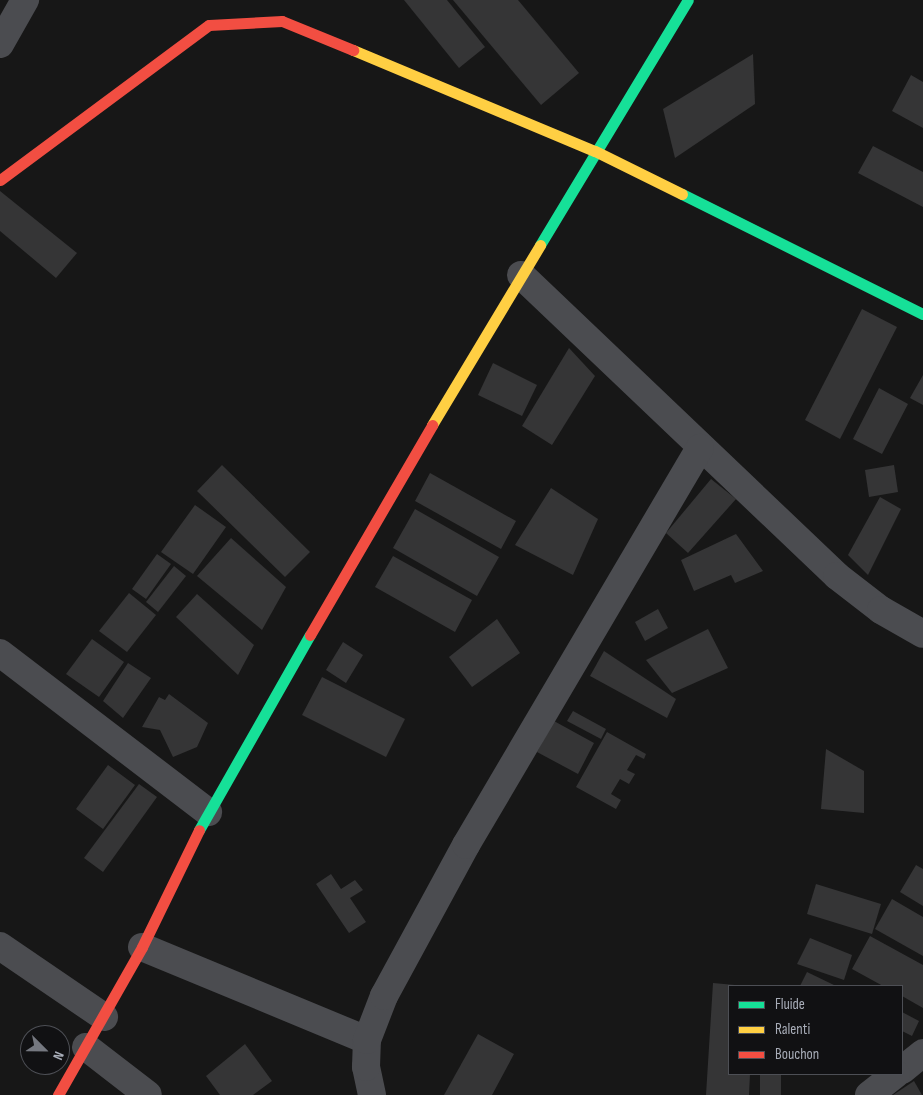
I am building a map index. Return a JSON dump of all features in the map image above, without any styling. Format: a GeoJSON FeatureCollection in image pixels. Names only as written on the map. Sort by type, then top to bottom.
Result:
{"type":"FeatureCollection","features":[{"type":"Feature","properties":{"kind":"street"},"geometry":{"type":"LineString","coordinates":[[0,44],[25,0]]}},
{"type":"Feature","properties":{"kind":"street"},"geometry":{"type":"LineString","coordinates":[[58,1095],[104,1017],[142,947],[208,812],[521,275],[688,0]]}},
{"type":"Feature","properties":{"kind":"street"},"geometry":{"type":"LineString","coordinates":[[0,180],[209,25],[248,20],[282,21],[595,151],[923,314]]}},
{"type":"Feature","properties":{"kind":"street"},"geometry":{"type":"LineString","coordinates":[[521,275],[700,448],[837,576],[881,610],[923,634]]}},
{"type":"Feature","properties":{"kind":"street"},"geometry":{"type":"LineString","coordinates":[[369,1094],[367,1040],[384,996],[466,846],[700,448]]}},
{"type":"Feature","properties":{"kind":"street"},"geometry":{"type":"LineString","coordinates":[[0,653],[208,812]]}},
{"type":"Feature","properties":{"kind":"street"},"geometry":{"type":"LineString","coordinates":[[0,946],[104,1017]]}},
{"type":"Feature","properties":{"kind":"street"},"geometry":{"type":"LineString","coordinates":[[142,947],[367,1040]]}},
{"type":"Feature","properties":{"kind":"street"},"geometry":{"type":"LineString","coordinates":[[86,1047],[148,1095]]}},
{"type":"Feature","properties":{"kind":"street"},"geometry":{"type":"LineString","coordinates":[[903,1069],[923,1053]]}},
{"type":"Feature","properties":{"kind":"street"},"geometry":{"type":"LineString","coordinates":[[869,1095],[895,1075]]}},
{"type":"Feature","properties":{"kind":"building"},"geometry":{"type":"Polygon","coordinates":[[[404,0],[447,0],[485,47],[459,68],[404,0]]]}},
{"type":"Feature","properties":{"kind":"building"},"geometry":{"type":"Polygon","coordinates":[[[453,0],[518,0],[579,73],[541,105],[453,0]]]}},
{"type":"Feature","properties":{"kind":"building"},"geometry":{"type":"Polygon","coordinates":[[[753,54],[755,104],[675,158],[663,109],[753,54]]]}},
{"type":"Feature","properties":{"kind":"building"},"geometry":{"type":"Polygon","coordinates":[[[911,75],[923,82],[923,128],[892,111],[911,75]]]}},
{"type":"Feature","properties":{"kind":"building"},"geometry":{"type":"Polygon","coordinates":[[[873,146],[923,172],[923,207],[858,173],[873,146]]]}},
{"type":"Feature","properties":{"kind":"building"},"geometry":{"type":"Polygon","coordinates":[[[0,191],[77,253],[56,278],[0,231],[0,191]]]}},
{"type":"Feature","properties":{"kind":"building"},"geometry":{"type":"Polygon","coordinates":[[[862,309],[897,327],[840,439],[805,420],[862,309]]]}},
{"type":"Feature","properties":{"kind":"building"},"geometry":{"type":"Polygon","coordinates":[[[569,348],[595,376],[552,445],[522,426],[569,348]]]}},
{"type":"Feature","properties":{"kind":"building"},"geometry":{"type":"Polygon","coordinates":[[[493,363],[537,385],[522,416],[478,395],[493,363]]]}},
{"type":"Feature","properties":{"kind":"building"},"geometry":{"type":"Polygon","coordinates":[[[923,375],[923,405],[910,398],[923,375]]]}},
{"type":"Feature","properties":{"kind":"building"},"geometry":{"type":"Polygon","coordinates":[[[879,388],[908,404],[882,454],[853,439],[879,388]]]}},
{"type":"Feature","properties":{"kind":"building"},"geometry":{"type":"Polygon","coordinates":[[[222,465],[310,552],[285,577],[197,491],[222,465]]]}},
{"type":"Feature","properties":{"kind":"building"},"geometry":{"type":"Polygon","coordinates":[[[894,465],[898,492],[869,497],[865,470],[894,465]]]}},
{"type":"Feature","properties":{"kind":"building"},"geometry":{"type":"Polygon","coordinates":[[[430,473],[516,521],[501,549],[415,501],[430,473]]]}},
{"type":"Feature","properties":{"kind":"building"},"geometry":{"type":"Polygon","coordinates":[[[711,479],[736,499],[688,553],[666,533],[711,479]]]}},
{"type":"Feature","properties":{"kind":"building"},"geometry":{"type":"Polygon","coordinates":[[[551,488],[598,519],[573,575],[515,545],[551,488]]]}},
{"type":"Feature","properties":{"kind":"building"},"geometry":{"type":"Polygon","coordinates":[[[880,497],[901,509],[868,575],[848,555],[880,497]]]}},
{"type":"Feature","properties":{"kind":"building"},"geometry":{"type":"Polygon","coordinates":[[[195,505],[226,527],[193,574],[161,552],[195,505]]]}},
{"type":"Feature","properties":{"kind":"building"},"geometry":{"type":"Polygon","coordinates":[[[415,509],[499,557],[477,596],[393,548],[415,509]]]}},
{"type":"Feature","properties":{"kind":"building"},"geometry":{"type":"Polygon","coordinates":[[[736,534],[763,571],[735,583],[731,575],[694,591],[681,560],[736,534]]]}},
{"type":"Feature","properties":{"kind":"building"},"geometry":{"type":"Polygon","coordinates":[[[231,538],[286,587],[262,630],[197,576],[231,538]]]}},
{"type":"Feature","properties":{"kind":"building"},"geometry":{"type":"Polygon","coordinates":[[[157,554],[171,564],[146,599],[132,589],[157,554]]]}},
{"type":"Feature","properties":{"kind":"building"},"geometry":{"type":"Polygon","coordinates":[[[393,556],[472,600],[455,632],[375,587],[393,556]]]}},
{"type":"Feature","properties":{"kind":"building"},"geometry":{"type":"Polygon","coordinates":[[[174,566],[186,576],[158,612],[146,602],[174,566]]]}},
{"type":"Feature","properties":{"kind":"building"},"geometry":{"type":"Polygon","coordinates":[[[129,593],[156,615],[127,652],[99,631],[129,593]]]}},
{"type":"Feature","properties":{"kind":"building"},"geometry":{"type":"Polygon","coordinates":[[[197,594],[254,645],[238,675],[176,617],[197,594]]]}},
{"type":"Feature","properties":{"kind":"building"},"geometry":{"type":"Polygon","coordinates":[[[658,609],[668,628],[645,641],[635,622],[658,609]]]}},
{"type":"Feature","properties":{"kind":"building"},"geometry":{"type":"Polygon","coordinates":[[[497,619],[520,653],[472,687],[449,657],[497,619]]]}},
{"type":"Feature","properties":{"kind":"building"},"geometry":{"type":"Polygon","coordinates":[[[708,629],[728,668],[672,693],[646,660],[708,629]]]}},
{"type":"Feature","properties":{"kind":"building"},"geometry":{"type":"Polygon","coordinates":[[[92,639],[124,662],[99,697],[66,674],[92,639]]]}},
{"type":"Feature","properties":{"kind":"building"},"geometry":{"type":"Polygon","coordinates":[[[343,642],[363,655],[346,683],[326,670],[343,642]]]}},
{"type":"Feature","properties":{"kind":"building"},"geometry":{"type":"Polygon","coordinates":[[[604,651],[676,699],[667,718],[590,676],[604,651]]]}},
{"type":"Feature","properties":{"kind":"building"},"geometry":{"type":"Polygon","coordinates":[[[128,663],[151,678],[123,718],[103,701],[128,663]]]}},
{"type":"Feature","properties":{"kind":"building"},"geometry":{"type":"Polygon","coordinates":[[[322,677],[405,719],[386,757],[302,715],[322,677]]]}},
{"type":"Feature","properties":{"kind":"building"},"geometry":{"type":"Polygon","coordinates":[[[169,694],[208,723],[197,747],[173,757],[160,730],[142,727],[159,697],[165,700],[169,694]]]}},
{"type":"Feature","properties":{"kind":"building"},"geometry":{"type":"Polygon","coordinates":[[[573,711],[606,729],[601,739],[567,721],[573,711]]]}},
{"type":"Feature","properties":{"kind":"building"},"geometry":{"type":"Polygon","coordinates":[[[554,721],[594,743],[578,774],[537,752],[554,721]]]}},
{"type":"Feature","properties":{"kind":"building"},"geometry":{"type":"Polygon","coordinates":[[[607,732],[646,754],[644,759],[636,755],[627,770],[635,774],[629,784],[620,779],[611,794],[621,800],[616,809],[576,787],[607,732]]]}},
{"type":"Feature","properties":{"kind":"building"},"geometry":{"type":"Polygon","coordinates":[[[826,749],[864,771],[864,813],[821,809],[826,749]]]}},
{"type":"Feature","properties":{"kind":"building"},"geometry":{"type":"Polygon","coordinates":[[[108,765],[135,785],[103,829],[76,809],[108,765]]]}},
{"type":"Feature","properties":{"kind":"building"},"geometry":{"type":"Polygon","coordinates":[[[139,784],[157,797],[103,872],[84,858],[139,784]]]}},
{"type":"Feature","properties":{"kind":"building"},"geometry":{"type":"Polygon","coordinates":[[[916,865],[923,869],[923,906],[900,892],[916,865]]]}},
{"type":"Feature","properties":{"kind":"building"},"geometry":{"type":"Polygon","coordinates":[[[331,874],[341,889],[355,880],[363,890],[350,898],[366,922],[349,933],[316,884],[331,874]]]}},
{"type":"Feature","properties":{"kind":"building"},"geometry":{"type":"Polygon","coordinates":[[[816,884],[881,904],[872,934],[807,914],[816,884]]]}},
{"type":"Feature","properties":{"kind":"building"},"geometry":{"type":"Polygon","coordinates":[[[892,899],[923,917],[923,956],[875,929],[892,899]]]}},
{"type":"Feature","properties":{"kind":"building"},"geometry":{"type":"Polygon","coordinates":[[[870,936],[923,965],[923,1008],[903,997],[903,985],[881,985],[852,969],[870,936]]]}},
{"type":"Feature","properties":{"kind":"building"},"geometry":{"type":"Polygon","coordinates":[[[810,938],[852,955],[844,980],[797,964],[810,938]]]}},
{"type":"Feature","properties":{"kind":"building"},"geometry":{"type":"Polygon","coordinates":[[[807,972],[834,985],[800,985],[807,972]]]}},
{"type":"Feature","properties":{"kind":"building"},"geometry":{"type":"Polygon","coordinates":[[[713,983],[735,985],[728,985],[728,1075],[750,1075],[749,1095],[706,1095],[713,983]]]}},
{"type":"Feature","properties":{"kind":"building"},"geometry":{"type":"Polygon","coordinates":[[[903,1013],[919,1021],[912,1036],[903,1032],[903,1013]]]}},
{"type":"Feature","properties":{"kind":"building"},"geometry":{"type":"Polygon","coordinates":[[[478,1034],[514,1054],[492,1095],[444,1095],[478,1034]]]}},
{"type":"Feature","properties":{"kind":"building"},"geometry":{"type":"Polygon","coordinates":[[[245,1044],[272,1081],[253,1095],[220,1095],[206,1076],[245,1044]]]}},
{"type":"Feature","properties":{"kind":"building"},"geometry":{"type":"Polygon","coordinates":[[[760,1075],[781,1075],[781,1095],[760,1095],[760,1075]]]}},
{"type":"Feature","properties":{"kind":"building"},"geometry":{"type":"Polygon","coordinates":[[[914,1081],[922,1095],[893,1095],[914,1081]]]}},
{"type":"Feature","properties":{"kind":"traffic: fast"},"geometry":{"type":"LineString","coordinates":[[540,245],[688,0]]}},
{"type":"Feature","properties":{"kind":"traffic: fast"},"geometry":{"type":"LineString","coordinates":[[682,194],[923,314]]}},
{"type":"Feature","properties":{"kind":"traffic: fast"},"geometry":{"type":"LineString","coordinates":[[199,830],[310,635]]}},
{"type":"Feature","properties":{"kind":"traffic: slow"},"geometry":{"type":"LineString","coordinates":[[353,50],[595,151],[682,194]]}},
{"type":"Feature","properties":{"kind":"traffic: slow"},"geometry":{"type":"LineString","coordinates":[[432,425],[540,245]]}},
{"type":"Feature","properties":{"kind":"traffic: jam"},"geometry":{"type":"LineString","coordinates":[[0,180],[209,25],[282,21],[353,50]]}},
{"type":"Feature","properties":{"kind":"traffic: jam"},"geometry":{"type":"LineString","coordinates":[[310,635],[432,425]]}},
{"type":"Feature","properties":{"kind":"traffic: jam"},"geometry":{"type":"LineString","coordinates":[[58,1095],[142,947],[199,830]]}}]}
